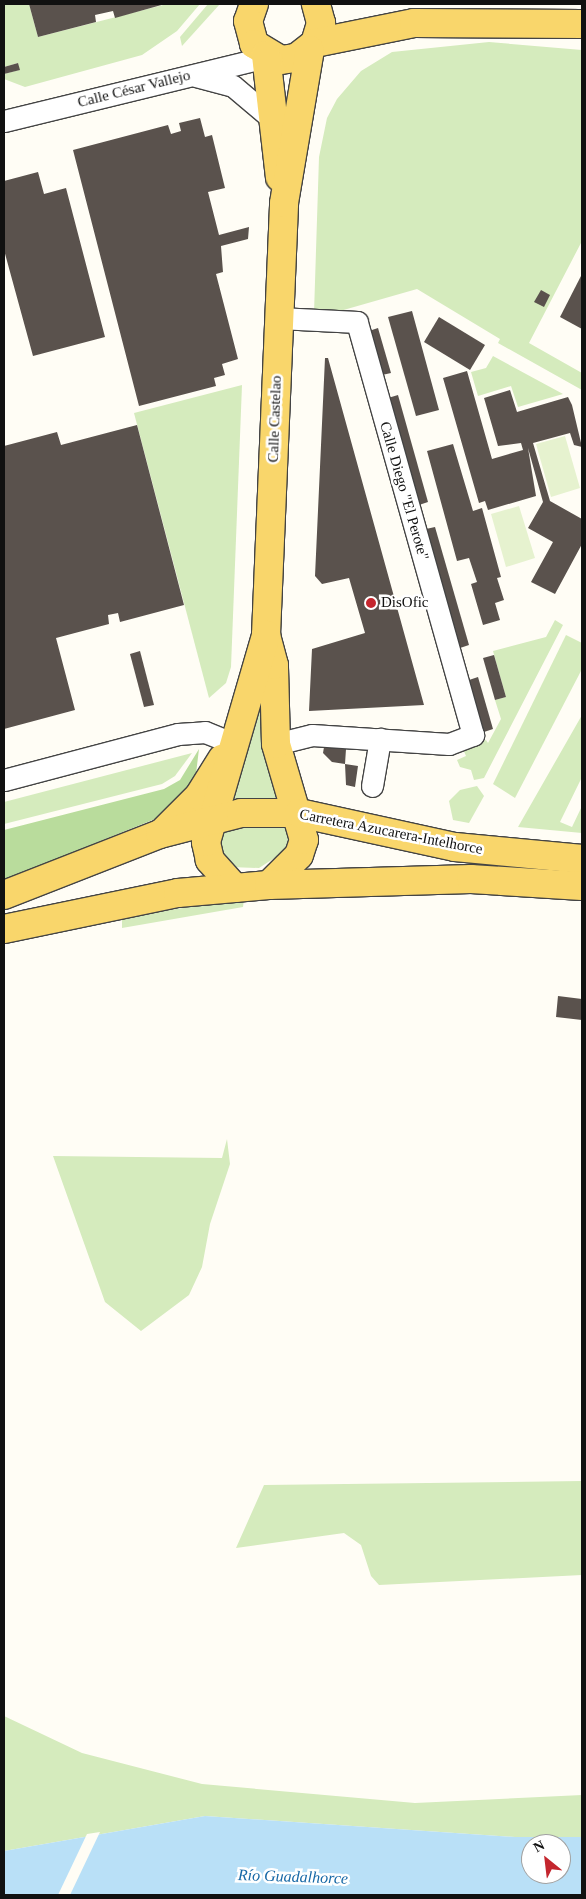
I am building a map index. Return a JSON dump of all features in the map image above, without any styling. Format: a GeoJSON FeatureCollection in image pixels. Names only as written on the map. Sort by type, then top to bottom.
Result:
{"type":"FeatureCollection","features":[{"type":"Feature","properties":{"kind":"main road","name":"Calle Castelao"},"geometry":{"type":"LineString","coordinates":[[215,818],[232,743],[266,635],[284,204],[313,46],[322,23],[316,4]]}},
{"type":"Feature","properties":{"kind":"main road"},"geometry":{"type":"LineString","coordinates":[[252,5],[249,33],[264,54],[296,58],[313,46],[414,23],[582,24]]}},
{"type":"Feature","properties":{"kind":"main road","name":"Calle Castelao"},"geometry":{"type":"LineString","coordinates":[[264,54],[271,118],[284,204]]}},
{"type":"Feature","properties":{"kind":"main road","name":"Calle Castelao"},"geometry":{"type":"LineString","coordinates":[[266,635],[274,665],[276,744],[299,813]]}},
{"type":"Feature","properties":{"kind":"main road"},"geometry":{"type":"LineString","coordinates":[[160,834],[199,796],[232,743]]}},
{"type":"Feature","properties":{"kind":"main road"},"geometry":{"type":"LineString","coordinates":[[286,774],[342,820]]}},
{"type":"Feature","properties":{"kind":"main road","name":"Carretera Azucarera-Intelhorce"},"geometry":{"type":"LineString","coordinates":[[4,895],[160,834],[215,818],[241,813],[299,813],[342,820],[455,847],[582,859]]}},
{"type":"Feature","properties":{"kind":"main road"},"geometry":{"type":"LineString","coordinates":[[269,885],[299,855],[304,840],[299,813]]}},
{"type":"Feature","properties":{"kind":"main road"},"geometry":{"type":"LineString","coordinates":[[215,818],[206,842],[210,860],[235,888]]}},
{"type":"Feature","properties":{"kind":"main road","name":"Carretera Azucarera-Intelhorce"},"geometry":{"type":"LineString","coordinates":[[4,929],[110,905],[269,885],[471,879],[582,886]]}},
{"type":"Feature","properties":{"kind":"street","name":"Calle César Vallejo"},"geometry":{"type":"LineString","coordinates":[[4,122],[254,60],[264,54]]}},
{"type":"Feature","properties":{"kind":"street"},"geometry":{"type":"LineString","coordinates":[[191,75],[233,86],[271,118]]}},
{"type":"Feature","properties":{"kind":"street","name":"Calle Diego \"El Perote\""},"geometry":{"type":"LineString","coordinates":[[279,318],[357,322],[473,735],[449,744],[380,739]]}},
{"type":"Feature","properties":{"kind":"street"},"geometry":{"type":"LineString","coordinates":[[4,780],[178,734],[205,732],[232,743]]}},
{"type":"Feature","properties":{"kind":"street"},"geometry":{"type":"LineString","coordinates":[[276,744],[312,735],[380,739],[372,786]]}},
{"type":"Feature","properties":{"kind":"green space"},"geometry":{"type":"Polygon","coordinates":[[[4,4],[29,4],[38,37],[167,4],[200,4],[177,31],[142,55],[25,87],[4,79],[4,74],[19,70],[18,63],[4,67],[4,4]]]}},
{"type":"Feature","properties":{"kind":"green space"},"geometry":{"type":"Polygon","coordinates":[[[208,4],[220,4],[182,46],[180,37],[208,4]]]}},
{"type":"Feature","properties":{"kind":"green space"},"geometry":{"type":"Polygon","coordinates":[[[489,42],[582,50],[582,241],[529,343],[582,373],[582,390],[498,343],[500,339],[417,289],[333,313],[314,313],[319,157],[327,118],[337,99],[361,71],[392,52],[489,42]]]}},
{"type":"Feature","properties":{"kind":"green space"},"geometry":{"type":"Polygon","coordinates":[[[493,356],[563,394],[518,407],[511,386],[478,396],[471,372],[486,368],[493,356]]]}},
{"type":"Feature","properties":{"kind":"green space"},"geometry":{"type":"Polygon","coordinates":[[[242,385],[231,667],[226,683],[209,698],[134,413],[242,385]]]}},
{"type":"Feature","properties":{"kind":"green space"},"geometry":{"type":"Polygon","coordinates":[[[565,436],[580,488],[551,497],[536,444],[565,436]]]}},
{"type":"Feature","properties":{"kind":"green space"},"geometry":{"type":"Polygon","coordinates":[[[519,506],[535,558],[506,567],[491,514],[519,506]]]}},
{"type":"Feature","properties":{"kind":"green space"},"geometry":{"type":"Polygon","coordinates":[[[555,620],[563,625],[484,778],[474,780],[471,770],[460,767],[457,760],[466,756],[463,749],[486,740],[488,743],[501,719],[495,700],[506,697],[493,651],[546,637],[555,620]]]}},
{"type":"Feature","properties":{"kind":"green space"},"geometry":{"type":"Polygon","coordinates":[[[566,635],[582,643],[582,669],[515,798],[493,784],[566,635]]]}},
{"type":"Feature","properties":{"kind":"green space"},"geometry":{"type":"Polygon","coordinates":[[[260,679],[285,799],[229,801],[260,679]]]}},
{"type":"Feature","properties":{"kind":"green space"},"geometry":{"type":"Polygon","coordinates":[[[582,715],[582,777],[560,822],[572,827],[582,806],[582,833],[518,827],[582,715]]]}},
{"type":"Feature","properties":{"kind":"green space"},"geometry":{"type":"Polygon","coordinates":[[[199,749],[195,782],[160,817],[4,880],[4,830],[164,789],[180,780],[199,749]]]}},
{"type":"Feature","properties":{"kind":"green space"},"geometry":{"type":"Polygon","coordinates":[[[192,753],[175,776],[162,784],[4,824],[4,802],[192,753]]]}},
{"type":"Feature","properties":{"kind":"green space"},"geometry":{"type":"Polygon","coordinates":[[[477,786],[484,796],[469,823],[453,820],[449,801],[460,790],[477,786]]]}},
{"type":"Feature","properties":{"kind":"green space"},"geometry":{"type":"Polygon","coordinates":[[[290,823],[290,848],[259,868],[230,867],[218,851],[223,827],[290,823]]]}},
{"type":"Feature","properties":{"kind":"green space"},"geometry":{"type":"Polygon","coordinates":[[[244,899],[243,907],[122,928],[122,917],[244,899]]]}},
{"type":"Feature","properties":{"kind":"green space"},"geometry":{"type":"Polygon","coordinates":[[[227,1139],[230,1164],[210,1224],[202,1267],[189,1295],[141,1331],[105,1302],[53,1156],[222,1158],[227,1139]]]}},
{"type":"Feature","properties":{"kind":"green space"},"geometry":{"type":"Polygon","coordinates":[[[582,1481],[582,1575],[379,1585],[371,1576],[361,1545],[344,1533],[236,1548],[264,1485],[582,1481]]]}},
{"type":"Feature","properties":{"kind":"green space"},"geometry":{"type":"Polygon","coordinates":[[[4,1716],[82,1753],[202,1784],[415,1803],[582,1795],[582,1837],[571,1837],[571,1834],[521,1834],[521,1837],[515,1837],[205,1816],[4,1851],[4,1716]]]}},
{"type":"Feature","properties":{"kind":"water","name":"Río Guadalhorce"},"geometry":{"type":"Polygon","coordinates":[[[205,1816],[521,1837],[521,1884],[571,1884],[571,1837],[582,1837],[582,1895],[4,1895],[4,1851],[205,1816]]]}},
{"type":"Feature","properties":{"kind":"pier"},"geometry":{"type":"Polygon","coordinates":[[[100,1832],[70,1895],[58,1895],[87,1834],[100,1832]]]}},
{"type":"Feature","properties":{"kind":"building"},"geometry":{"type":"Polygon","coordinates":[[[29,4],[165,4],[115,18],[113,11],[95,15],[96,22],[38,37],[29,4]]]}},
{"type":"Feature","properties":{"kind":"building"},"geometry":{"type":"Polygon","coordinates":[[[18,63],[20,70],[4,74],[4,67],[18,63]]]}},
{"type":"Feature","properties":{"kind":"building"},"geometry":{"type":"Polygon","coordinates":[[[200,118],[205,137],[212,135],[225,188],[208,192],[219,235],[249,227],[248,239],[221,246],[223,272],[216,274],[238,359],[222,364],[225,375],[214,378],[216,386],[139,406],[73,150],[168,125],[171,134],[181,131],[179,123],[200,118]]]}},
{"type":"Feature","properties":{"kind":"building"},"geometry":{"type":"Polygon","coordinates":[[[38,172],[44,194],[66,188],[105,337],[33,356],[4,250],[4,181],[38,172]]]}},
{"type":"Feature","properties":{"kind":"building"},"geometry":{"type":"Polygon","coordinates":[[[582,274],[582,329],[560,317],[582,274]]]}},
{"type":"Feature","properties":{"kind":"building"},"geometry":{"type":"Polygon","coordinates":[[[541,290],[550,295],[544,307],[534,302],[541,290]]]}},
{"type":"Feature","properties":{"kind":"building"},"geometry":{"type":"Polygon","coordinates":[[[412,311],[439,410],[416,416],[388,317],[412,311]]]}},
{"type":"Feature","properties":{"kind":"building"},"geometry":{"type":"Polygon","coordinates":[[[439,317],[485,345],[470,370],[424,342],[439,317]]]}},
{"type":"Feature","properties":{"kind":"building"},"geometry":{"type":"Polygon","coordinates":[[[378,328],[391,373],[382,375],[369,331],[378,328]]]}},
{"type":"Feature","properties":{"kind":"building"},"geometry":{"type":"Polygon","coordinates":[[[325,358],[328,358],[424,705],[309,711],[312,649],[365,633],[349,578],[322,584],[315,576],[325,358]]]}},
{"type":"Feature","properties":{"kind":"building"},"geometry":{"type":"Polygon","coordinates":[[[467,371],[492,459],[523,450],[521,443],[498,446],[484,398],[510,390],[517,412],[568,397],[572,405],[582,447],[574,445],[570,433],[533,443],[550,501],[582,519],[582,544],[555,594],[531,582],[553,542],[528,528],[543,502],[528,448],[536,496],[488,510],[485,501],[479,503],[443,378],[467,371]]]}},
{"type":"Feature","properties":{"kind":"building"},"geometry":{"type":"Polygon","coordinates":[[[398,395],[428,502],[419,505],[388,398],[398,395]]]}},
{"type":"Feature","properties":{"kind":"building"},"geometry":{"type":"Polygon","coordinates":[[[137,425],[184,605],[120,622],[118,613],[108,615],[109,624],[56,638],[75,710],[4,729],[4,446],[57,432],[61,445],[137,425]]]}},
{"type":"Feature","properties":{"kind":"building"},"geometry":{"type":"Polygon","coordinates":[[[453,444],[473,511],[482,508],[501,577],[497,578],[504,600],[495,603],[500,620],[483,625],[471,584],[477,582],[469,558],[457,561],[427,451],[453,444]]]}},
{"type":"Feature","properties":{"kind":"building"},"geometry":{"type":"Polygon","coordinates":[[[435,527],[469,645],[460,648],[426,529],[435,527]]]}},
{"type":"Feature","properties":{"kind":"building"},"geometry":{"type":"Polygon","coordinates":[[[140,651],[154,705],[144,707],[130,654],[140,651]]]}},
{"type":"Feature","properties":{"kind":"building"},"geometry":{"type":"Polygon","coordinates":[[[494,655],[506,697],[495,700],[483,658],[494,655]]]}},
{"type":"Feature","properties":{"kind":"building"},"geometry":{"type":"Polygon","coordinates":[[[478,677],[493,729],[484,732],[469,680],[478,677]]]}},
{"type":"Feature","properties":{"kind":"building"},"geometry":{"type":"Polygon","coordinates":[[[335,743],[346,749],[345,764],[332,762],[323,753],[324,747],[335,743]]]}},
{"type":"Feature","properties":{"kind":"building"},"geometry":{"type":"Polygon","coordinates":[[[345,764],[358,766],[355,787],[346,785],[345,764]]]}},
{"type":"Feature","properties":{"kind":"building"},"geometry":{"type":"Polygon","coordinates":[[[558,996],[582,999],[582,1020],[556,1017],[558,996]]]}},
{"type":"Feature","properties":{"kind":"place","name":"DisOfic"},"geometry":{"type":"Point","coordinates":[371,603]}}]}
